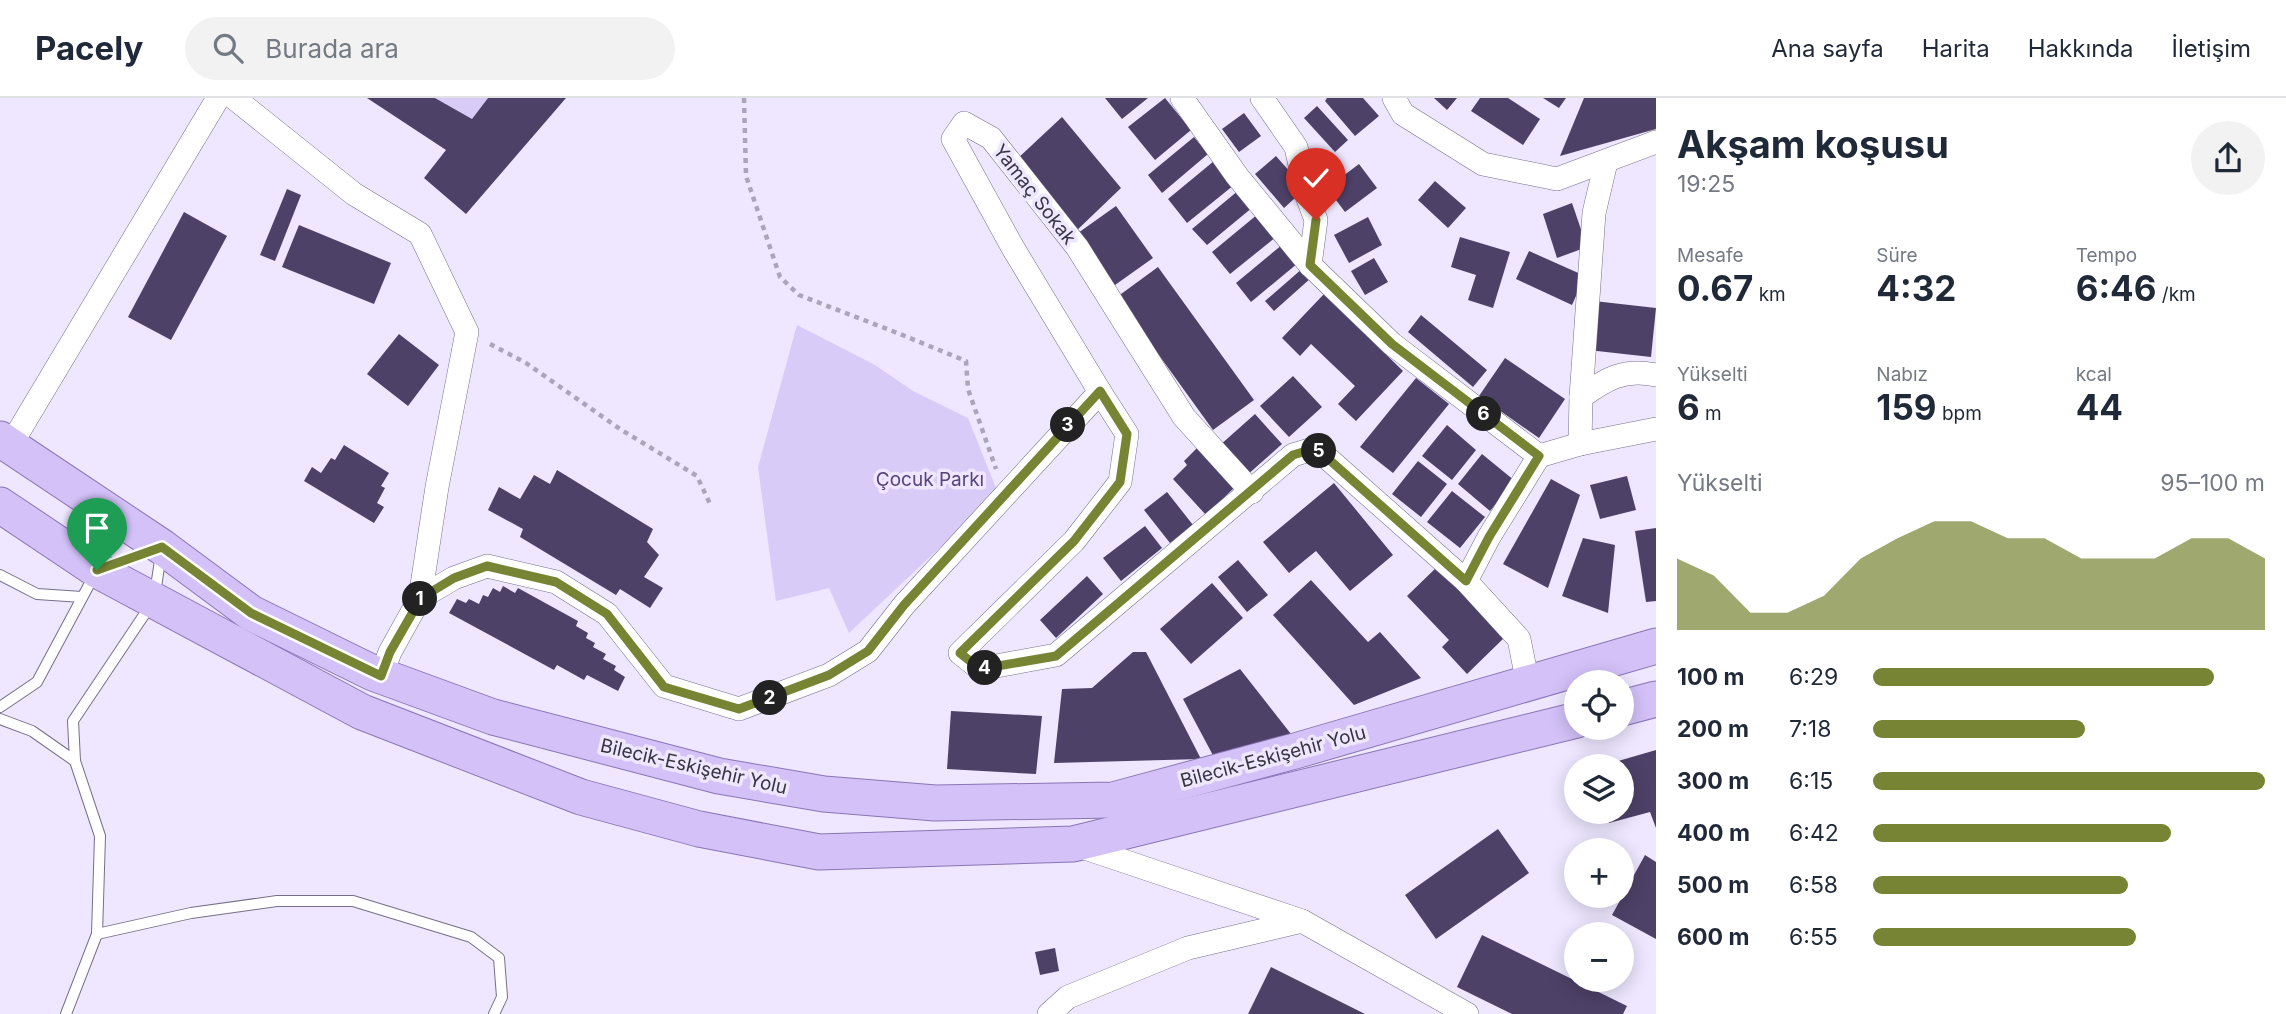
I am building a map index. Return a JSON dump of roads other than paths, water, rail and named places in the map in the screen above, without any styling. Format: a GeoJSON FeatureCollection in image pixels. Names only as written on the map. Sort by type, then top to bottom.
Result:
{"type":"FeatureCollection","features":[{"type":"Feature","properties":{"kind":"main road","name":"Bilecik-Eskişehir Yolu"},"geometry":{"type":"LineString","coordinates":[[5,442],[162,547],[251,613],[381,676],[494,717],[719,776],[824,794],[935,803],[1113,800],[1295,751],[1656,646]]}},
{"type":"Feature","properties":{"kind":"main road","name":"Bilecik-Eskişehir Yolu"},"geometry":{"type":"LineString","coordinates":[[0,505],[90,583],[154,600],[362,712],[581,797],[699,829],[819,852],[1073,844],[1564,723]]}},
{"type":"Feature","properties":{"kind":"main road"},"geometry":{"type":"LineString","coordinates":[[1634,705],[1656,699]]}},
{"type":"Feature","properties":{"kind":"street"},"geometry":{"type":"LineString","coordinates":[[5,442],[218,98]]}},
{"type":"Feature","properties":{"kind":"street"},"geometry":{"type":"LineString","coordinates":[[234,98],[354,194],[420,234],[467,331],[437,487],[421,598],[390,652],[381,676]]}},
{"type":"Feature","properties":{"kind":"street"},"geometry":{"type":"LineString","coordinates":[[1182,98],[1237,176],[1310,265],[1392,344],[1539,456]]}},
{"type":"Feature","properties":{"kind":"street"},"geometry":{"type":"LineString","coordinates":[[1262,98],[1296,147],[1307,196],[1316,220],[1310,265]]}},
{"type":"Feature","properties":{"kind":"street"},"geometry":{"type":"LineString","coordinates":[[1394,98],[1403,114],[1483,164],[1557,178],[1656,142]]}},
{"type":"Feature","properties":{"kind":"street","name":"Yamaç Sokak"},"geometry":{"type":"LineString","coordinates":[[1100,391],[1013,248],[953,139],[964,124],[991,138],[1077,247],[1184,417],[1252,492]]}},
{"type":"Feature","properties":{"kind":"street"},"geometry":{"type":"LineString","coordinates":[[1580,444],[1594,213],[1606,162]]}},
{"type":"Feature","properties":{"kind":"street"},"geometry":{"type":"LineString","coordinates":[[1581,397],[1608,377],[1642,372],[1656,375]]}},
{"type":"Feature","properties":{"kind":"street"},"geometry":{"type":"LineString","coordinates":[[421,598],[454,578],[487,566],[556,582],[607,614],[664,687],[739,709],[829,675],[868,651],[904,605],[1100,391],[1127,434],[1120,482],[1074,541],[960,653],[980,669],[1056,656],[1293,455],[1316,448],[1466,581],[1519,639],[1528,684]]}},
{"type":"Feature","properties":{"kind":"street"},"geometry":{"type":"LineString","coordinates":[[1466,581],[1489,537],[1539,456],[1580,444],[1656,429]]}},
{"type":"Feature","properties":{"kind":"street"},"geometry":{"type":"LineString","coordinates":[[1073,844],[1302,921],[1467,1014]]}},
{"type":"Feature","properties":{"kind":"street"},"geometry":{"type":"LineString","coordinates":[[1049,1014],[1068,997],[1188,948],[1302,921]]}},
{"type":"Feature","properties":{"kind":"lane"},"geometry":{"type":"LineString","coordinates":[[0,575],[37,594],[90,583],[162,547]]}},
{"type":"Feature","properties":{"kind":"lane"},"geometry":{"type":"LineString","coordinates":[[66,1014],[97,934],[100,836],[75,761],[73,721],[154,600],[162,547]]}},
{"type":"Feature","properties":{"kind":"lane"},"geometry":{"type":"LineString","coordinates":[[0,707],[37,682],[90,583]]}},
{"type":"Feature","properties":{"kind":"lane"},"geometry":{"type":"LineString","coordinates":[[0,719],[32,731],[75,761]]}},
{"type":"Feature","properties":{"kind":"lane"},"geometry":{"type":"LineString","coordinates":[[97,934],[191,913],[276,901],[353,901],[471,937],[499,958],[502,997],[494,1014]]}},
{"type":"Feature","properties":{"kind":"park label","name":"Çocuk Parkı"},"geometry":{"type":"Point","coordinates":[930,479]}}]}
